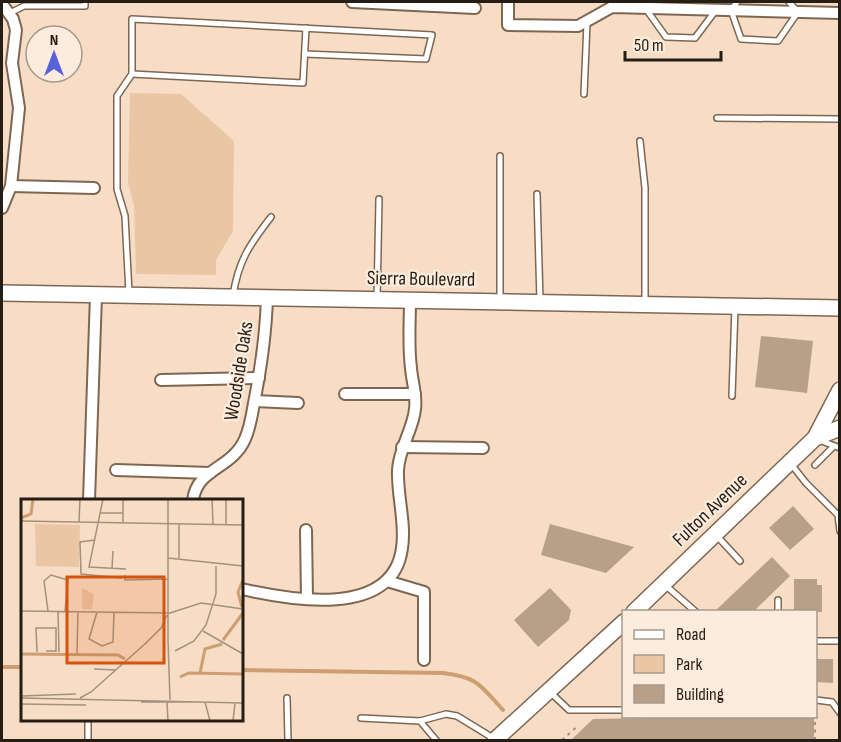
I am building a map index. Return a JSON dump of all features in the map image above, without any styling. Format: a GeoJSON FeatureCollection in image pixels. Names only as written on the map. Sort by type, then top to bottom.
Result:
{"type":"FeatureCollection","features":[{"type":"Feature","properties":{"kind":"street"},"geometry":{"type":"LineString","coordinates":[[352,2],[475,8]]}},
{"type":"Feature","properties":{"kind":"street"},"geometry":{"type":"LineString","coordinates":[[508,2],[508,25],[578,26],[612,7],[716,9],[734,6],[840,13]]}},
{"type":"Feature","properties":{"kind":"street"},"geometry":{"type":"LineString","coordinates":[[2,4],[10,13],[16,30],[12,63],[19,108],[11,186],[2,208]]}},
{"type":"Feature","properties":{"kind":"street"},"geometry":{"type":"LineString","coordinates":[[2,163],[13,164]]}},
{"type":"Feature","properties":{"kind":"street"},"geometry":{"type":"LineString","coordinates":[[11,186],[94,188]]}},
{"type":"Feature","properties":{"kind":"street","name":"Sierra Boulevard"},"geometry":{"type":"LineString","coordinates":[[2,294],[410,299],[840,308]]}},
{"type":"Feature","properties":{"kind":"street"},"geometry":{"type":"LineString","coordinates":[[88,499],[96,295]]}},
{"type":"Feature","properties":{"kind":"street","name":"Woodside Oaks"},"geometry":{"type":"LineString","coordinates":[[194,499],[199,482],[228,462],[238,451],[249,427],[266,330],[267,297]]}},
{"type":"Feature","properties":{"kind":"street"},"geometry":{"type":"LineString","coordinates":[[243,589],[269,595],[353,598],[366,595],[387,581],[394,572],[403,546],[398,467],[402,447],[413,418],[415,394],[410,359],[410,299]]}},
{"type":"Feature","properties":{"kind":"street"},"geometry":{"type":"LineString","coordinates":[[160,380],[259,378]]}},
{"type":"Feature","properties":{"kind":"street","name":"Fulton Avenue"},"geometry":{"type":"LineString","coordinates":[[636,610],[815,438],[840,390]]}},
{"type":"Feature","properties":{"kind":"street"},"geometry":{"type":"LineString","coordinates":[[345,394],[415,394]]}},
{"type":"Feature","properties":{"kind":"street"},"geometry":{"type":"LineString","coordinates":[[255,401],[298,403]]}},
{"type":"Feature","properties":{"kind":"street","name":"Fulton Avenue"},"geometry":{"type":"LineString","coordinates":[[815,438],[840,428]]}},
{"type":"Feature","properties":{"kind":"street"},"geometry":{"type":"LineString","coordinates":[[402,447],[483,448]]}},
{"type":"Feature","properties":{"kind":"street"},"geometry":{"type":"LineString","coordinates":[[116,470],[210,473]]}},
{"type":"Feature","properties":{"kind":"street"},"geometry":{"type":"LineString","coordinates":[[306,530],[307,598]]}},
{"type":"Feature","properties":{"kind":"street"},"geometry":{"type":"LineString","coordinates":[[387,581],[424,592],[424,660]]}},
{"type":"Feature","properties":{"kind":"street"},"geometry":{"type":"LineString","coordinates":[[496,740],[622,624]]}},
{"type":"Feature","properties":{"kind":"lane"},"geometry":{"type":"LineString","coordinates":[[10,13],[24,6],[85,6],[85,2]]}},
{"type":"Feature","properties":{"kind":"lane"},"geometry":{"type":"LineString","coordinates":[[734,6],[741,39],[778,41],[798,12],[789,2]]}},
{"type":"Feature","properties":{"kind":"lane"},"geometry":{"type":"LineString","coordinates":[[645,8],[666,37],[694,38],[716,9]]}},
{"type":"Feature","properties":{"kind":"lane"},"geometry":{"type":"LineString","coordinates":[[129,295],[125,216],[117,189],[117,96],[132,74],[132,20],[432,35],[426,60],[305,54]]}},
{"type":"Feature","properties":{"kind":"lane"},"geometry":{"type":"LineString","coordinates":[[584,94],[587,21]]}},
{"type":"Feature","properties":{"kind":"lane"},"geometry":{"type":"LineString","coordinates":[[132,74],[303,83],[306,28]]}},
{"type":"Feature","properties":{"kind":"lane"},"geometry":{"type":"LineString","coordinates":[[717,118],[840,119]]}},
{"type":"Feature","properties":{"kind":"lane"},"geometry":{"type":"LineString","coordinates":[[640,141],[645,188],[645,304]]}},
{"type":"Feature","properties":{"kind":"lane"},"geometry":{"type":"LineString","coordinates":[[500,156],[500,301]]}},
{"type":"Feature","properties":{"kind":"lane"},"geometry":{"type":"LineString","coordinates":[[537,194],[540,302]]}},
{"type":"Feature","properties":{"kind":"lane"},"geometry":{"type":"LineString","coordinates":[[377,299],[379,199]]}},
{"type":"Feature","properties":{"kind":"lane"},"geometry":{"type":"LineString","coordinates":[[233,297],[235,283],[248,246],[271,217]]}},
{"type":"Feature","properties":{"kind":"lane"},"geometry":{"type":"LineString","coordinates":[[732,396],[736,306]]}},
{"type":"Feature","properties":{"kind":"lane"},"geometry":{"type":"LineString","coordinates":[[815,438],[837,447],[815,465]]}},
{"type":"Feature","properties":{"kind":"lane"},"geometry":{"type":"LineString","coordinates":[[789,462],[838,515],[840,531]]}},
{"type":"Feature","properties":{"kind":"lane"},"geometry":{"type":"LineString","coordinates":[[716,535],[740,561]]}},
{"type":"Feature","properties":{"kind":"lane"},"geometry":{"type":"LineString","coordinates":[[664,584],[694,610]]}},
{"type":"Feature","properties":{"kind":"lane"},"geometry":{"type":"LineString","coordinates":[[778,600],[778,610]]}},
{"type":"Feature","properties":{"kind":"lane"},"geometry":{"type":"LineString","coordinates":[[817,641],[840,641]]}},
{"type":"Feature","properties":{"kind":"lane"},"geometry":{"type":"LineString","coordinates":[[548,691],[569,710],[622,710]]}},
{"type":"Feature","properties":{"kind":"lane"},"geometry":{"type":"LineString","coordinates":[[287,698],[288,741]]}},
{"type":"Feature","properties":{"kind":"lane"},"geometry":{"type":"LineString","coordinates":[[817,700],[832,702],[840,713]]}},
{"type":"Feature","properties":{"kind":"lane"},"geometry":{"type":"LineString","coordinates":[[361,718],[420,721],[446,714],[457,716],[496,740]]}},
{"type":"Feature","properties":{"kind":"lane"},"geometry":{"type":"LineString","coordinates":[[88,721],[88,741]]}},
{"type":"Feature","properties":{"kind":"lane"},"geometry":{"type":"LineString","coordinates":[[420,721],[436,741]]}},
{"type":"Feature","properties":{"kind":"path"},"geometry":{"type":"LineString","coordinates":[[815,718],[815,741]]}},
{"type":"Feature","properties":{"kind":"path"},"geometry":{"type":"LineString","coordinates":[[562,741],[579,724]]}},
{"type":"Feature","properties":{"kind":"green space"},"geometry":{"type":"Polygon","coordinates":[[[130,93],[181,94],[234,141],[233,231],[216,260],[216,275],[136,274],[134,205],[128,183],[130,93]]]}},
{"type":"Feature","properties":{"kind":"building"},"geometry":{"type":"Polygon","coordinates":[[[761,336],[813,341],[807,393],[755,387],[761,336]]]}},
{"type":"Feature","properties":{"kind":"building"},"geometry":{"type":"Polygon","coordinates":[[[793,506],[814,529],[790,550],[769,528],[793,506]]]}},
{"type":"Feature","properties":{"kind":"building"},"geometry":{"type":"Polygon","coordinates":[[[550,524],[634,547],[606,573],[541,555],[550,524]]]}},
{"type":"Feature","properties":{"kind":"building"},"geometry":{"type":"Polygon","coordinates":[[[772,557],[790,576],[755,610],[716,610],[772,557]]]}},
{"type":"Feature","properties":{"kind":"building"},"geometry":{"type":"Polygon","coordinates":[[[794,579],[817,579],[817,585],[822,585],[822,612],[794,610],[794,579]]]}},
{"type":"Feature","properties":{"kind":"building"},"geometry":{"type":"Polygon","coordinates":[[[550,588],[571,610],[569,620],[538,647],[514,620],[550,588]]]}},
{"type":"Feature","properties":{"kind":"building"},"geometry":{"type":"Polygon","coordinates":[[[817,659],[833,659],[833,683],[817,682],[817,659]]]}},
{"type":"Feature","properties":{"kind":"building"},"geometry":{"type":"Polygon","coordinates":[[[814,718],[814,741],[570,741],[593,719],[814,718]]]}},
{"type":"Feature","properties":{"kind":"waterway"},"geometry":{"type":"LineString","coordinates":[[2,667],[21,667]]}},
{"type":"Feature","properties":{"kind":"waterway"},"geometry":{"type":"LineString","coordinates":[[243,670],[443,673],[464,677],[478,684],[503,710]]}}]}
